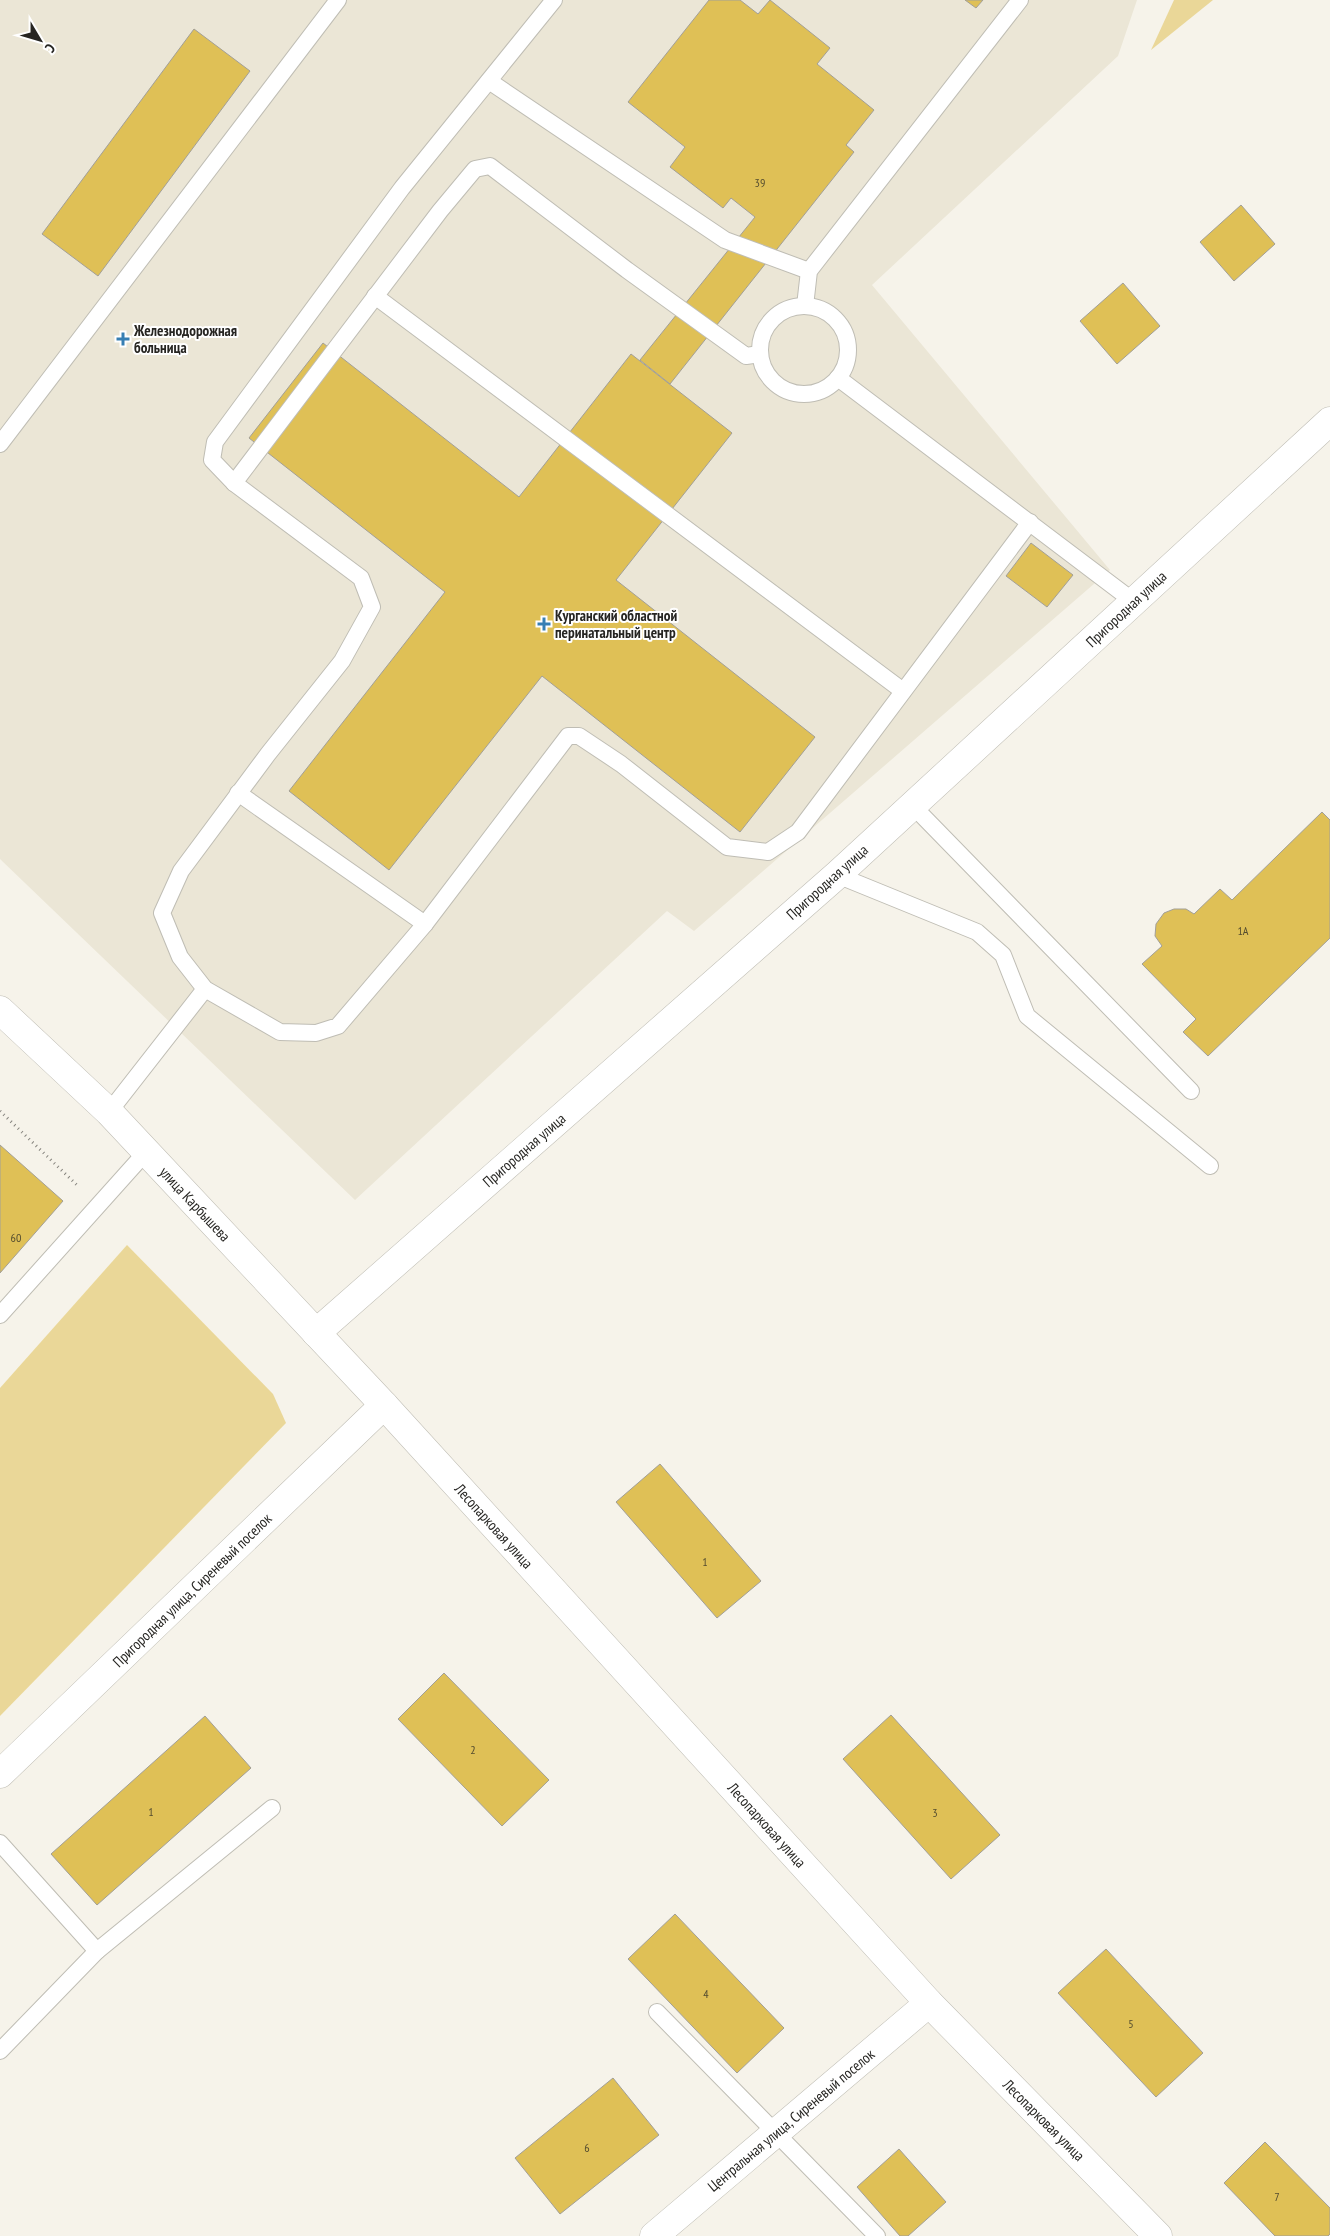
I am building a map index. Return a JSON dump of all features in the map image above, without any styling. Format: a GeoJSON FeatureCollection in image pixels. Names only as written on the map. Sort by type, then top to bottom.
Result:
{"type":"FeatureCollection","features":[{"type":"Feature","properties":{"kind":"street","name":"Пригородная улица"},"geometry":{"type":"LineString","coordinates":[[316,1333],[913,806],[1133,601],[1330,422]]}},
{"type":"Feature","properties":{"kind":"street","name":"улица Карбышева"},"geometry":{"type":"LineString","coordinates":[[0,1010],[109,1112],[384,1405]]}},
{"type":"Feature","properties":{"kind":"street","name":"Пригородная улица, Сиреневый поселок"},"geometry":{"type":"LineString","coordinates":[[0,1774],[384,1405]]}},
{"type":"Feature","properties":{"kind":"street","name":"Лесопарковая улица"},"geometry":{"type":"LineString","coordinates":[[384,1405],[928,2003],[1158,2236]]}},
{"type":"Feature","properties":{"kind":"street","name":"Центральная улица, Сиреневый поселок"},"geometry":{"type":"LineString","coordinates":[[654,2236],[928,2003]]}},
{"type":"Feature","properties":{"kind":"lane"},"geometry":{"type":"LineString","coordinates":[[0,444],[338,0]]}},
{"type":"Feature","properties":{"kind":"lane"},"geometry":{"type":"LineString","coordinates":[[554,0],[402,188],[215,442],[212,460],[234,483],[361,578],[372,607],[342,661],[238,794],[181,871],[162,913],[180,957],[205,989],[280,1032],[316,1033],[338,1026],[425,924],[568,736],[579,736],[621,764],[727,847],[768,852],[798,832],[1030,522]]}},
{"type":"Feature","properties":{"kind":"lane"},"geometry":{"type":"LineString","coordinates":[[805,306],[809,271],[1020,0]]}},
{"type":"Feature","properties":{"kind":"lane"},"geometry":{"type":"LineString","coordinates":[[489,81],[725,240],[809,271]]}},
{"type":"Feature","properties":{"kind":"lane"},"geometry":{"type":"LineString","coordinates":[[234,483],[440,211],[475,169],[490,166],[627,270],[746,356],[760,354]]}},
{"type":"Feature","properties":{"kind":"lane"},"geometry":{"type":"LineString","coordinates":[[375,296],[903,691]]}},
{"type":"Feature","properties":{"kind":"lane"},"geometry":{"type":"LineString","coordinates":[[805,306],[821,309],[835,318],[844,332],[848,348],[846,363],[838,378],[827,388],[813,393],[798,394],[784,390],[772,381],[763,368],[760,354],[761,339],[767,326],[778,315],[791,308],[805,306]]}},
{"type":"Feature","properties":{"kind":"lane"},"geometry":{"type":"LineString","coordinates":[[838,378],[1133,601]]}},
{"type":"Feature","properties":{"kind":"lane"},"geometry":{"type":"LineString","coordinates":[[238,794],[425,924]]}},
{"type":"Feature","properties":{"kind":"lane"},"geometry":{"type":"LineString","coordinates":[[913,806],[1191,1090]]}},
{"type":"Feature","properties":{"kind":"lane"},"geometry":{"type":"LineString","coordinates":[[836,875],[977,932],[1003,955],[1027,1016],[1210,1166]]}},
{"type":"Feature","properties":{"kind":"lane"},"geometry":{"type":"LineString","coordinates":[[109,1112],[205,989]]}},
{"type":"Feature","properties":{"kind":"lane"},"geometry":{"type":"LineString","coordinates":[[0,1315],[146,1152]]}},
{"type":"Feature","properties":{"kind":"lane"},"geometry":{"type":"LineString","coordinates":[[0,2051],[97,1951],[272,1808]]}},
{"type":"Feature","properties":{"kind":"lane"},"geometry":{"type":"LineString","coordinates":[[0,1843],[97,1951]]}},
{"type":"Feature","properties":{"kind":"lane"},"geometry":{"type":"LineString","coordinates":[[657,2012],[877,2236]]}},
{"type":"Feature","properties":{"kind":"path"},"geometry":{"type":"LineString","coordinates":[[0,1111],[99,1206]]}},
{"type":"Feature","properties":{"kind":"shaded area","name":"Курганский областной перинатальный центр"},"geometry":{"type":"Polygon","coordinates":[[[0,0],[1137,0],[1118,56],[872,285],[1110,570],[694,931],[667,911],[355,1200],[0,859],[0,0]]]}},
{"type":"Feature","properties":{"kind":"shaded area"},"geometry":{"type":"Polygon","coordinates":[[[1174,0],[1213,0],[1151,50],[1174,0]]]}},
{"type":"Feature","properties":{"kind":"shaded area"},"geometry":{"type":"Polygon","coordinates":[[[127,1245],[273,1394],[286,1423],[0,1716],[0,1388],[127,1245]]]}},
{"type":"Feature","properties":{"kind":"building"},"geometry":{"type":"Polygon","coordinates":[[[709,0],[740,0],[758,14],[770,0],[830,48],[817,64],[874,110],[846,145],[854,152],[670,384],[640,360],[755,217],[731,198],[723,208],[670,167],[685,147],[628,102],[709,0]]]}},
{"type":"Feature","properties":{"kind":"building"},"geometry":{"type":"Polygon","coordinates":[[[965,0],[983,0],[976,8],[965,0]]]}},
{"type":"Feature","properties":{"kind":"building"},"geometry":{"type":"Polygon","coordinates":[[[194,29],[250,71],[98,276],[42,234],[194,29]]]}},
{"type":"Feature","properties":{"kind":"building"},"geometry":{"type":"Polygon","coordinates":[[[1241,205],[1275,244],[1234,281],[1200,242],[1241,205]]]}},
{"type":"Feature","properties":{"kind":"building"},"geometry":{"type":"Polygon","coordinates":[[[1123,283],[1160,326],[1117,364],[1080,321],[1123,283]]]}},
{"type":"Feature","properties":{"kind":"building"},"geometry":{"type":"Polygon","coordinates":[[[323,343],[519,497],[631,354],[732,433],[616,580],[815,737],[740,832],[542,676],[389,870],[289,791],[445,592],[249,438],[323,343]]]}},
{"type":"Feature","properties":{"kind":"building"},"geometry":{"type":"Polygon","coordinates":[[[1031,543],[1073,575],[1047,607],[1006,576],[1031,543]]]}},
{"type":"Feature","properties":{"kind":"building"},"geometry":{"type":"Polygon","coordinates":[[[1322,812],[1330,820],[1330,938],[1208,1056],[1183,1032],[1196,1019],[1142,964],[1162,946],[1155,936],[1156,924],[1164,913],[1174,909],[1186,909],[1194,914],[1220,889],[1232,900],[1322,812]]]}},
{"type":"Feature","properties":{"kind":"building"},"geometry":{"type":"Polygon","coordinates":[[[0,1145],[63,1201],[0,1273],[0,1145]]]}},
{"type":"Feature","properties":{"kind":"building"},"geometry":{"type":"Polygon","coordinates":[[[660,1464],[761,1581],[717,1618],[616,1502],[660,1464]]]}},
{"type":"Feature","properties":{"kind":"building"},"geometry":{"type":"Polygon","coordinates":[[[444,1673],[549,1780],[502,1826],[398,1719],[444,1673]]]}},
{"type":"Feature","properties":{"kind":"building"},"geometry":{"type":"Polygon","coordinates":[[[891,1715],[1000,1835],[951,1879],[843,1759],[891,1715]]]}},
{"type":"Feature","properties":{"kind":"building"},"geometry":{"type":"Polygon","coordinates":[[[205,1716],[251,1768],[97,1905],[51,1854],[205,1716]]]}},
{"type":"Feature","properties":{"kind":"building"},"geometry":{"type":"Polygon","coordinates":[[[675,1914],[784,2028],[737,2073],[628,1959],[675,1914]]]}},
{"type":"Feature","properties":{"kind":"building"},"geometry":{"type":"Polygon","coordinates":[[[1106,1949],[1203,2053],[1156,2097],[1058,1993],[1106,1949]]]}},
{"type":"Feature","properties":{"kind":"building"},"geometry":{"type":"Polygon","coordinates":[[[613,2078],[659,2135],[560,2214],[515,2158],[613,2078]]]}},
{"type":"Feature","properties":{"kind":"building"},"geometry":{"type":"Polygon","coordinates":[[[1265,2142],[1330,2208],[1330,2234],[1328,2236],[1275,2236],[1224,2183],[1265,2142]]]}},
{"type":"Feature","properties":{"kind":"building"},"geometry":{"type":"Polygon","coordinates":[[[899,2149],[946,2202],[908,2236],[900,2236],[857,2187],[899,2149]]]}},
{"type":"Feature","properties":{"kind":"place","name":"Железнодорожная больница"},"geometry":{"type":"Point","coordinates":[123,339]}},
{"type":"Feature","properties":{"kind":"place","name":"Курганский областной перинатальный центр"},"geometry":{"type":"Point","coordinates":[544,624]}}]}
